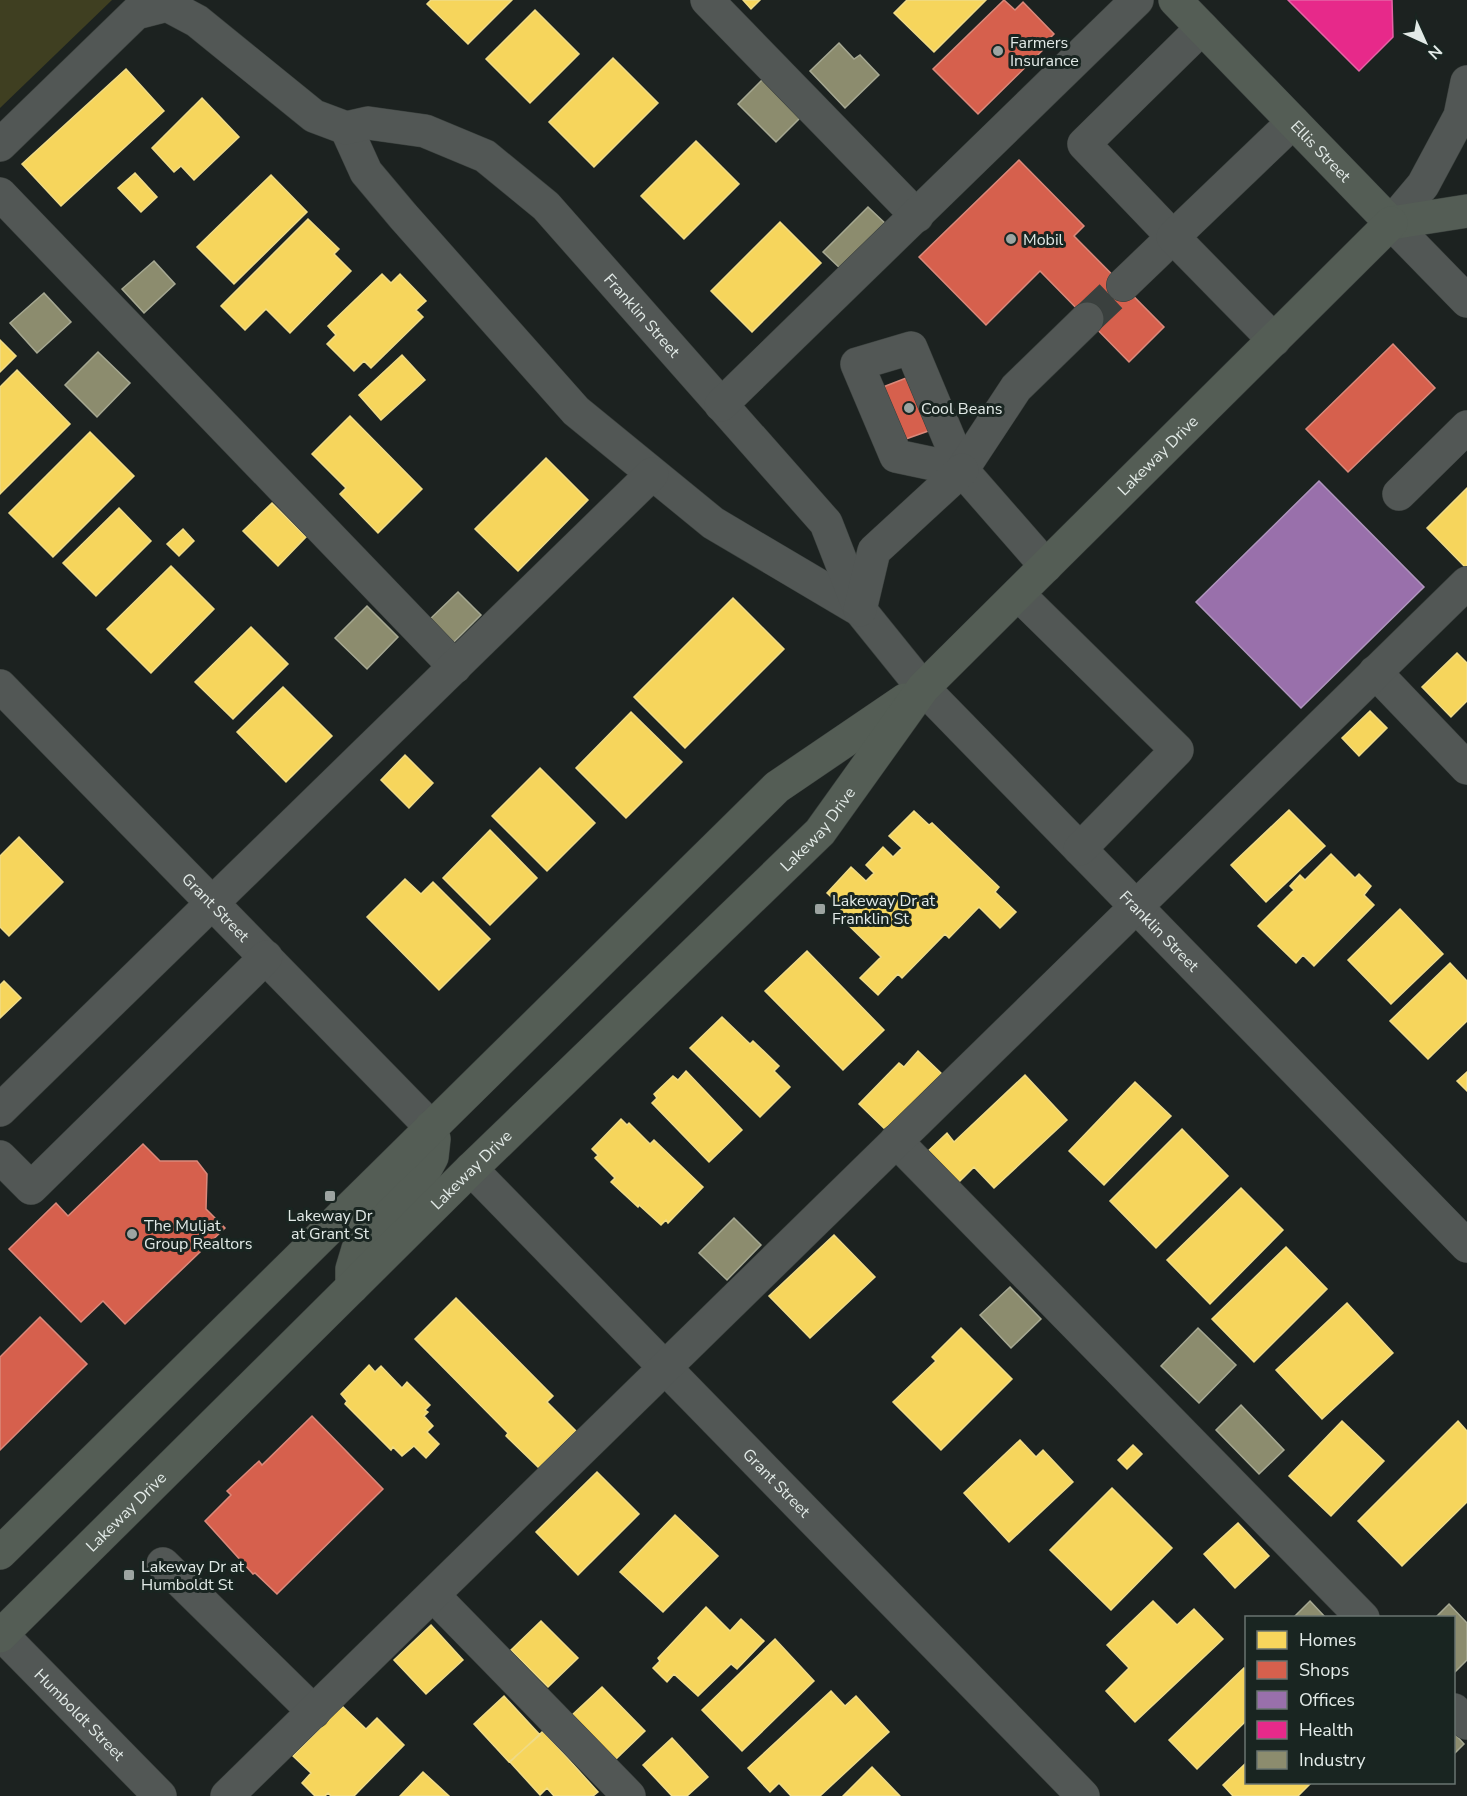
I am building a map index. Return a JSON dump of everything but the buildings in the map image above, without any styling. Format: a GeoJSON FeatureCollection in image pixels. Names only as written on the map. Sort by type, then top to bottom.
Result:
{"type":"FeatureCollection","features":[{"type":"Feature","properties":{"kind":"main road","name":"Ellis Street"},"geometry":{"type":"LineString","coordinates":[[1175,0],[1391,223]]}},
{"type":"Feature","properties":{"kind":"main road"},"geometry":{"type":"LineString","coordinates":[[1391,223],[1467,212]]}},
{"type":"Feature","properties":{"kind":"main road","name":"Lakeway Drive"},"geometry":{"type":"LineString","coordinates":[[1,1635],[471,1169],[820,832],[923,688],[1391,223]]}},
{"type":"Feature","properties":{"kind":"main road","name":"Lakeway Drive"},"geometry":{"type":"LineString","coordinates":[[0,1553],[777,788],[923,688]]}},
{"type":"Feature","properties":{"kind":"main road"},"geometry":{"type":"LineString","coordinates":[[352,1287],[352,1269],[358,1249],[424,1170],[432,1157],[434,1139],[431,1127]]}},
{"type":"Feature","properties":{"kind":"street"},"geometry":{"type":"LineString","coordinates":[[707,0],[916,216]]}},
{"type":"Feature","properties":{"kind":"street"},"geometry":{"type":"LineString","coordinates":[[721,405],[1137,0]]}},
{"type":"Feature","properties":{"kind":"street","name":"Franklin Street"},"geometry":{"type":"LineString","coordinates":[[0,145],[136,13],[167,6],[196,21],[314,116],[346,128],[368,123],[425,131],[485,156],[546,206],[826,523],[860,610],[923,688],[1467,1246]]}},
{"type":"Feature","properties":{"kind":"street"},"geometry":{"type":"LineString","coordinates":[[1202,28],[1084,144],[1274,340]]}},
{"type":"Feature","properties":{"kind":"street"},"geometry":{"type":"LineString","coordinates":[[1391,223],[1423,184],[1444,146],[1460,116],[1467,82]]}},
{"type":"Feature","properties":{"kind":"street"},"geometry":{"type":"LineString","coordinates":[[1123,285],[1293,122]]}},
{"type":"Feature","properties":{"kind":"street","name":"Franklin Street"},"geometry":{"type":"LineString","coordinates":[[346,128],[366,172],[576,411],[713,523],[860,610]]}},
{"type":"Feature","properties":{"kind":"street"},"geometry":{"type":"LineString","coordinates":[[0,194],[455,667]]}},
{"type":"Feature","properties":{"kind":"street","name":"Ellis Street"},"geometry":{"type":"LineString","coordinates":[[1391,223],[1467,301]]}},
{"type":"Feature","properties":{"kind":"street"},"geometry":{"type":"LineString","coordinates":[[860,610],[874,551],[962,470],[1016,388],[1088,319]]}},
{"type":"Feature","properties":{"kind":"street"},"geometry":{"type":"LineString","coordinates":[[1399,494],[1467,427]]}},
{"type":"Feature","properties":{"kind":"street"},"geometry":{"type":"LineString","coordinates":[[962,470],[1046,566]]}},
{"type":"Feature","properties":{"kind":"street"},"geometry":{"type":"LineString","coordinates":[[0,1110],[652,474]]}},
{"type":"Feature","properties":{"kind":"street"},"geometry":{"type":"LineString","coordinates":[[227,1796],[1467,582]]}},
{"type":"Feature","properties":{"kind":"street"},"geometry":{"type":"LineString","coordinates":[[1018,594],[1177,750],[1080,849]]}},
{"type":"Feature","properties":{"kind":"street"},"geometry":{"type":"LineString","coordinates":[[1375,672],[1467,768]]}},
{"type":"Feature","properties":{"kind":"street","name":"Grant Street"},"geometry":{"type":"LineString","coordinates":[[0,686],[431,1127]]}},
{"type":"Feature","properties":{"kind":"street"},"geometry":{"type":"LineString","coordinates":[[0,1157],[31,1188],[266,957]]}},
{"type":"Feature","properties":{"kind":"street"},"geometry":{"type":"LineString","coordinates":[[896,1141],[1362,1616]]}},
{"type":"Feature","properties":{"kind":"street","name":"Grant Street"},"geometry":{"type":"LineString","coordinates":[[471,1169],[1083,1796]]}},
{"type":"Feature","properties":{"kind":"street"},"geometry":{"type":"LineString","coordinates":[[164,1564],[314,1712]]}},
{"type":"Feature","properties":{"kind":"street"},"geometry":{"type":"LineString","coordinates":[[433,1594],[629,1796]]}},
{"type":"Feature","properties":{"kind":"street","name":"Humboldt Street"},"geometry":{"type":"LineString","coordinates":[[1,1635],[160,1796]]}},
{"type":"Feature","properties":{"kind":"street"},"geometry":{"type":"LineString","coordinates":[[1455,1711],[1467,1723]]}},
{"type":"Feature","properties":{"kind":"shaded area"},"geometry":{"type":"Polygon","coordinates":[[[0,0],[112,0],[0,108],[0,0]]]}},
{"type":"Feature","properties":{"kind":"tunnel"},"geometry":{"type":"LineString","coordinates":[[1087,319],[1123,285]]}},
{"type":"Feature","properties":{"kind":"place","name":"Farmers Insurance"},"geometry":{"type":"Point","coordinates":[998,51]}},
{"type":"Feature","properties":{"kind":"place","name":"Mobil"},"geometry":{"type":"Point","coordinates":[1011,239]}},
{"type":"Feature","properties":{"kind":"place","name":"Cool Beans"},"geometry":{"type":"Point","coordinates":[909,408]}},
{"type":"Feature","properties":{"kind":"place","name":"Lakeway Dr at Franklin St"},"geometry":{"type":"Point","coordinates":[820,909]}},
{"type":"Feature","properties":{"kind":"place","name":"Lakeway Dr at Grant St"},"geometry":{"type":"Point","coordinates":[330,1196]}},
{"type":"Feature","properties":{"kind":"place","name":"The Muljat Group Realtors"},"geometry":{"type":"Point","coordinates":[132,1234]}},
{"type":"Feature","properties":{"kind":"place","name":"Lakeway Dr at Humboldt St"},"geometry":{"type":"Point","coordinates":[129,1575]}}]}
